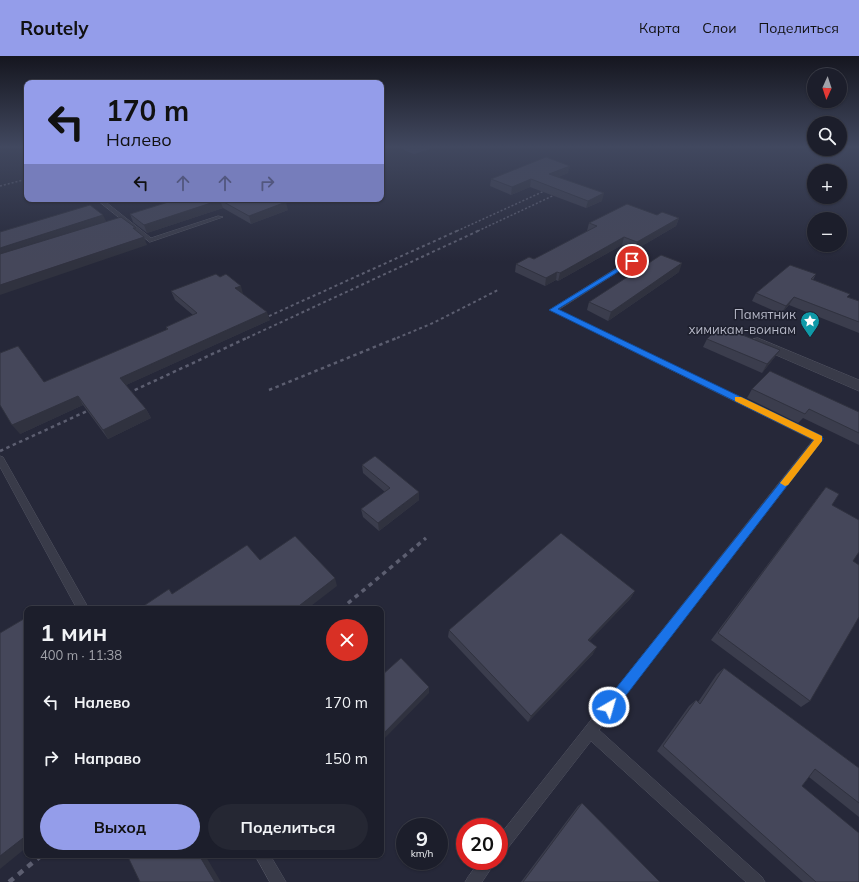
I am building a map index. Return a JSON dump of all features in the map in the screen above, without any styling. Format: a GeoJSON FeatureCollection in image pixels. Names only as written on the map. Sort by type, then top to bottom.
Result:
{"type":"FeatureCollection","features":[{"type":"Feature","properties":{"kind":"street"},"geometry":{"type":"LineString","coordinates":[[755,341],[859,386]]}},
{"type":"Feature","properties":{"kind":"lane"},"geometry":{"type":"LineString","coordinates":[[103,202],[150,240],[220,217]]}},
{"type":"Feature","properties":{"kind":"lane"},"geometry":{"type":"LineString","coordinates":[[119,223],[126,221]]}},
{"type":"Feature","properties":{"kind":"lane"},"geometry":{"type":"LineString","coordinates":[[508,836],[819,439],[553,310],[632,261]]}},
{"type":"Feature","properties":{"kind":"lane"},"geometry":{"type":"LineString","coordinates":[[0,460],[81,606]]}},
{"type":"Feature","properties":{"kind":"lane"},"geometry":{"type":"LineString","coordinates":[[590,731],[757,882]]}},
{"type":"Feature","properties":{"kind":"lane"},"geometry":{"type":"LineString","coordinates":[[264,858],[278,882]]}},
{"type":"Feature","properties":{"kind":"lane"},"geometry":{"type":"LineString","coordinates":[[473,882],[482,870]]}},
{"type":"Feature","properties":{"kind":"building"},"geometry":{"type":"Polygon","coordinates":[[[548,186],[582,186],[604,193],[588,201],[548,186]]]}},
{"type":"Feature","properties":{"kind":"building"},"geometry":{"type":"Polygon","coordinates":[[[168,202],[214,202],[144,225],[130,214],[168,202]]]}},
{"type":"Feature","properties":{"kind":"building"},"geometry":{"type":"Polygon","coordinates":[[[224,202],[286,202],[249,216],[224,202]]]}},
{"type":"Feature","properties":{"kind":"building"},"geometry":{"type":"Polygon","coordinates":[[[627,204],[657,215],[662,212],[679,218],[637,242],[624,237],[560,273],[557,272],[546,278],[516,264],[529,257],[534,259],[597,226],[589,223],[627,204]]]}},
{"type":"Feature","properties":{"kind":"building"},"geometry":{"type":"Polygon","coordinates":[[[90,205],[103,215],[0,248],[0,232],[90,205]]]}},
{"type":"Feature","properties":{"kind":"building"},"geometry":{"type":"Polygon","coordinates":[[[121,217],[136,228],[133,228],[144,237],[0,285],[0,254],[121,217]]]}},
{"type":"Feature","properties":{"kind":"building"},"geometry":{"type":"Polygon","coordinates":[[[661,255],[682,263],[611,312],[589,302],[661,255]]]}},
{"type":"Feature","properties":{"kind":"building"},"geometry":{"type":"Polygon","coordinates":[[[790,265],[816,274],[811,279],[850,294],[847,297],[859,301],[859,322],[794,297],[786,306],[756,293],[790,265]]]}},
{"type":"Feature","properties":{"kind":"building"},"geometry":{"type":"Polygon","coordinates":[[[216,274],[220,277],[226,274],[241,286],[235,288],[267,312],[120,378],[146,409],[103,430],[78,396],[12,425],[0,405],[0,353],[18,346],[44,382],[168,329],[166,327],[197,313],[171,291],[216,274]]]}},
{"type":"Feature","properties":{"kind":"building"},"geometry":{"type":"Polygon","coordinates":[[[720,326],[780,350],[767,364],[707,339],[720,326]]]}},
{"type":"Feature","properties":{"kind":"building"},"geometry":{"type":"Polygon","coordinates":[[[770,371],[859,412],[859,433],[809,409],[805,414],[752,389],[770,371]]]}},
{"type":"Feature","properties":{"kind":"building"},"geometry":{"type":"Polygon","coordinates":[[[375,456],[419,492],[378,523],[361,509],[390,488],[362,465],[375,456]]]}},
{"type":"Feature","properties":{"kind":"building"},"geometry":{"type":"Polygon","coordinates":[[[826,487],[839,494],[832,505],[859,520],[859,552],[853,561],[859,565],[859,617],[810,701],[718,633],[826,487]]]}},
{"type":"Feature","properties":{"kind":"building"},"geometry":{"type":"Polygon","coordinates":[[[561,533],[635,591],[588,640],[597,647],[531,716],[449,630],[561,533]]]}},
{"type":"Feature","properties":{"kind":"building"},"geometry":{"type":"Polygon","coordinates":[[[295,536],[335,578],[299,606],[144,606],[169,589],[172,594],[247,545],[260,560],[295,536]]]}},
{"type":"Feature","properties":{"kind":"building"},"geometry":{"type":"Polygon","coordinates":[[[24,619],[24,837],[0,856],[0,633],[24,619]]]}},
{"type":"Feature","properties":{"kind":"building"},"geometry":{"type":"Polygon","coordinates":[[[401,658],[429,687],[384,733],[384,673],[401,658]]]}},
{"type":"Feature","properties":{"kind":"building"},"geometry":{"type":"Polygon","coordinates":[[[724,668],[859,768],[859,803],[815,769],[802,786],[859,833],[859,882],[816,882],[663,746],[696,700],[700,704],[724,668]]]}},
{"type":"Feature","properties":{"kind":"building"},"geometry":{"type":"Polygon","coordinates":[[[582,803],[660,882],[523,882],[582,803]]]}},
{"type":"Feature","properties":{"kind":"building"},"geometry":{"type":"Polygon","coordinates":[[[128,858],[201,858],[215,882],[140,882],[128,858]]]}},
{"type":"Feature","properties":{"kind":"railway"},"geometry":{"type":"LineString","coordinates":[[457,231],[553,187]]}},
{"type":"Feature","properties":{"kind":"railway"},"geometry":{"type":"LineString","coordinates":[[478,231],[563,191]]}},
{"type":"Feature","properties":{"kind":"railway"},"geometry":{"type":"LineString","coordinates":[[258,321],[459,230]]}},
{"type":"Feature","properties":{"kind":"railway"},"geometry":{"type":"LineString","coordinates":[[247,338],[480,230]]}},
{"type":"Feature","properties":{"kind":"railway"},"geometry":{"type":"LineString","coordinates":[[397,338],[433,323],[498,290]]}},
{"type":"Feature","properties":{"kind":"railway"},"geometry":{"type":"LineString","coordinates":[[122,396],[249,337]]}},
{"type":"Feature","properties":{"kind":"railway"},"geometry":{"type":"LineString","coordinates":[[269,390],[399,337]]}},
{"type":"Feature","properties":{"kind":"railway"},"geometry":{"type":"LineString","coordinates":[[0,451],[98,406]]}},
{"type":"Feature","properties":{"kind":"railway"},"geometry":{"type":"LineString","coordinates":[[345,606],[426,538]]}},
{"type":"Feature","properties":{"kind":"railway"},"geometry":{"type":"LineString","coordinates":[[9,882],[38,858]]}},
{"type":"Feature","properties":{"kind":"slow traffic"},"geometry":{"type":"LineString","coordinates":[[738,399],[819,439],[785,483]]}},
{"type":"Feature","properties":{"kind":"place","name":"Памятник химикам-воинам"},"geometry":{"type":"Point","coordinates":[810,338]}},
{"type":"Feature","properties":{"kind":"route"},"geometry":{"type":"LineString","coordinates":[[609,707],[819,439],[553,310],[632,261]]}}]}
